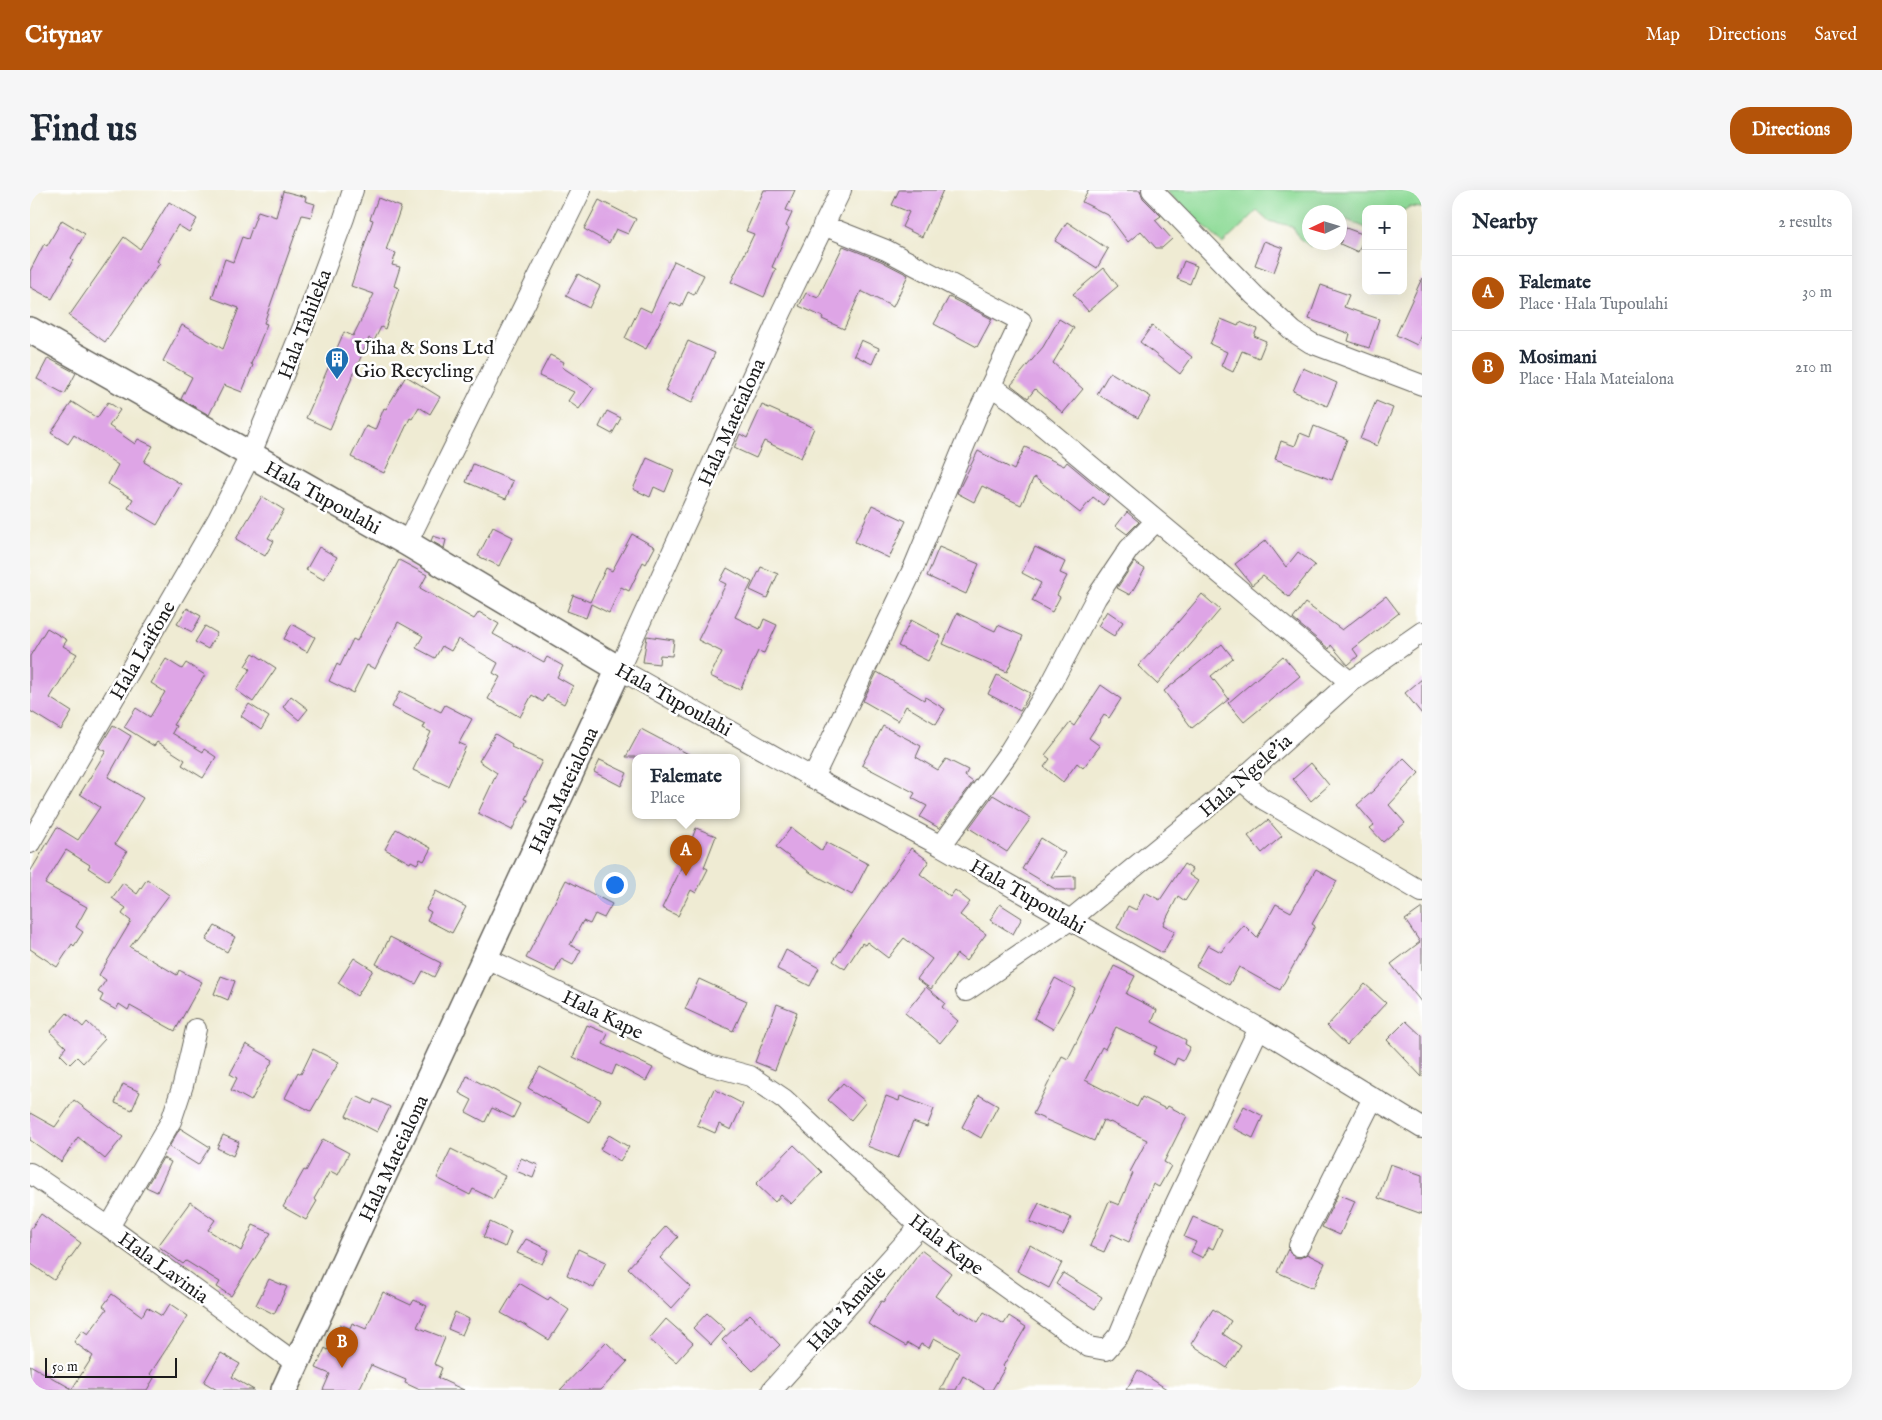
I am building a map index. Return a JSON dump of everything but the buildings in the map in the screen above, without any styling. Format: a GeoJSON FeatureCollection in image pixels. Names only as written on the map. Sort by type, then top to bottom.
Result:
{"type":"FeatureCollection","features":[{"type":"Feature","properties":{"kind":"main road","name":"Hala Tupoulahi"},"geometry":{"type":"LineString","coordinates":[[30,330],[407,543],[619,669]]}},
{"type":"Feature","properties":{"kind":"main road","name":"Hala Mateialona"},"geometry":{"type":"LineString","coordinates":[[284,1390],[619,669]]}},
{"type":"Feature","properties":{"kind":"street","name":"Hala Tahileka"},"geometry":{"type":"LineString","coordinates":[[250,456],[305,322],[353,190]]}},
{"type":"Feature","properties":{"kind":"street"},"geometry":{"type":"LineString","coordinates":[[407,543],[581,190]]}},
{"type":"Feature","properties":{"kind":"street","name":"Hala Mateialona"},"geometry":{"type":"LineString","coordinates":[[619,669],[782,311],[841,190]]}},
{"type":"Feature","properties":{"kind":"street"},"geometry":{"type":"LineString","coordinates":[[1152,190],[1255,296],[1294,332],[1311,343],[1422,385]]}},
{"type":"Feature","properties":{"kind":"street"},"geometry":{"type":"LineString","coordinates":[[813,778],[913,569],[977,415],[1021,321],[886,250],[823,225]]}},
{"type":"Feature","properties":{"kind":"street"},"geometry":{"type":"LineString","coordinates":[[991,386],[1013,401],[1350,682]]}},
{"type":"Feature","properties":{"kind":"street","name":"Hala Laifone"},"geometry":{"type":"LineString","coordinates":[[30,843],[213,527],[250,456]]}},
{"type":"Feature","properties":{"kind":"street"},"geometry":{"type":"LineString","coordinates":[[941,846],[1007,755],[1051,684],[1096,598],[1129,549],[1156,521]]}},
{"type":"Feature","properties":{"kind":"street","name":"Hala Ngele'ia"},"geometry":{"type":"LineString","coordinates":[[966,991],[1070,920],[1241,780],[1350,682],[1422,632]]}},
{"type":"Feature","properties":{"kind":"street","name":"Hala Tupoulahi"},"geometry":{"type":"LineString","coordinates":[[619,669],[813,778],[941,846],[1259,1028],[1422,1128]]}},
{"type":"Feature","properties":{"kind":"street"},"geometry":{"type":"LineString","coordinates":[[1241,780],[1263,799],[1422,892]]}},
{"type":"Feature","properties":{"kind":"street","name":"Hala Kape"},"geometry":{"type":"LineString","coordinates":[[486,958],[709,1065],[750,1076],[784,1099],[920,1226],[1089,1346],[1106,1350],[1119,1335],[1163,1230],[1259,1028]]}},
{"type":"Feature","properties":{"kind":"street"},"geometry":{"type":"LineString","coordinates":[[109,1227],[171,1121],[183,1085],[196,1029]]}},
{"type":"Feature","properties":{"kind":"street"},"geometry":{"type":"LineString","coordinates":[[1300,1246],[1373,1098]]}},
{"type":"Feature","properties":{"kind":"street","name":"Hala Lavinia"},"geometry":{"type":"LineString","coordinates":[[30,1173],[109,1227],[296,1364]]}},
{"type":"Feature","properties":{"kind":"street","name":"Hala 'Amalie"},"geometry":{"type":"LineString","coordinates":[[772,1390],[920,1226]]}},
{"type":"Feature","properties":{"kind":"green space"},"geometry":{"type":"Polygon","coordinates":[[[1165,190],[1422,190],[1422,208],[1407,208],[1407,205],[1362,205],[1362,226],[1347,220],[1347,205],[1302,205],[1302,240],[1292,226],[1268,221],[1257,211],[1223,244],[1165,190]]]}},
{"type":"Feature","properties":{"kind":"place","name":"Uiha & Sons Ltd Gio Recycling"},"geometry":{"type":"Point","coordinates":[337,380]}},
{"type":"Feature","properties":{"kind":"place","name":"Falemate"},"geometry":{"type":"Point","coordinates":[686,876]}},
{"type":"Feature","properties":{"kind":"place","name":"Mosimani"},"geometry":{"type":"Point","coordinates":[342,1368]}}]}
